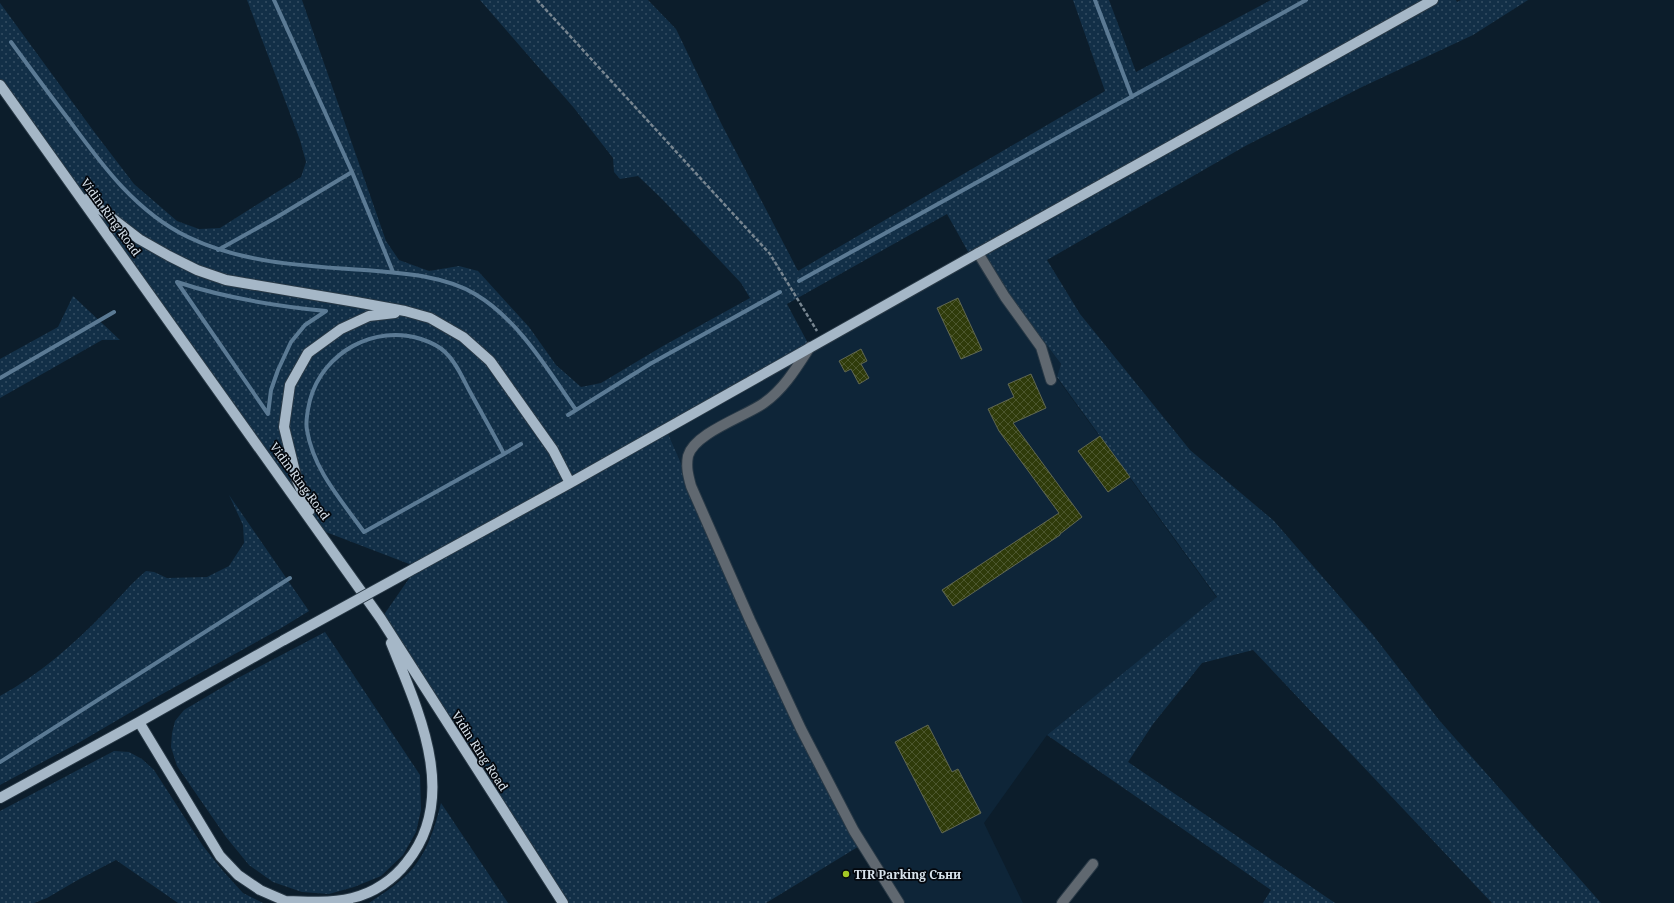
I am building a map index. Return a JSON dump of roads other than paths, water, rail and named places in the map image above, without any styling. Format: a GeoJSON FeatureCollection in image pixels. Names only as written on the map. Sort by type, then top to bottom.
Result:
{"type":"FeatureCollection","features":[{"type":"Feature","properties":{"kind":"main road"},"geometry":{"type":"LineString","coordinates":[[0,798],[570,483],[822,340],[1433,0]]}},
{"type":"Feature","properties":{"kind":"main road","name":"Vidin Ring Road"},"geometry":{"type":"LineString","coordinates":[[0,85],[381,619],[563,903]]}},
{"type":"Feature","properties":{"kind":"main road"},"geometry":{"type":"LineString","coordinates":[[75,190],[104,214],[139,239],[197,270],[226,280],[356,302],[430,318],[463,337],[490,361],[553,450],[570,483]]}},
{"type":"Feature","properties":{"kind":"main road"},"geometry":{"type":"LineString","coordinates":[[318,529],[297,480],[284,427],[290,386],[308,353],[341,328],[369,316],[404,312]]}},
{"type":"Feature","properties":{"kind":"main road"},"geometry":{"type":"LineString","coordinates":[[139,722],[220,856],[238,875],[260,890],[288,902],[322,902],[352,898],[380,887],[403,868],[418,849],[428,825],[433,795],[433,776],[422,725],[381,619]]}},
{"type":"Feature","properties":{"kind":"street"},"geometry":{"type":"LineString","coordinates":[[978,253],[1005,297],[1041,347],[1051,380]]}},
{"type":"Feature","properties":{"kind":"street"},"geometry":{"type":"LineString","coordinates":[[810,347],[792,374],[777,392],[760,406],[709,433],[694,445],[688,454],[687,469],[691,486],[746,613],[801,729],[854,831],[899,903]]}},
{"type":"Feature","properties":{"kind":"street"},"geometry":{"type":"LineString","coordinates":[[1062,903],[1093,864]]}},
{"type":"Feature","properties":{"kind":"waterway"},"geometry":{"type":"LineString","coordinates":[[274,0],[352,172],[393,272]]}},
{"type":"Feature","properties":{"kind":"waterway"},"geometry":{"type":"LineString","coordinates":[[1095,0],[1132,97]]}},
{"type":"Feature","properties":{"kind":"waterway"},"geometry":{"type":"LineString","coordinates":[[799,281],[1306,0]]}},
{"type":"Feature","properties":{"kind":"waterway"},"geometry":{"type":"LineString","coordinates":[[11,42],[107,170],[136,201],[169,227],[209,246],[252,258],[296,265],[378,271],[421,276],[450,283],[463,288],[491,305],[519,331],[543,362],[576,410]]}},
{"type":"Feature","properties":{"kind":"waterway"},"geometry":{"type":"LineString","coordinates":[[218,250],[352,172]]}},
{"type":"Feature","properties":{"kind":"waterway"},"geometry":{"type":"LineString","coordinates":[[177,282],[213,293],[250,301],[326,311],[305,325],[291,342],[278,370],[271,390],[268,414],[177,282]]}},
{"type":"Feature","properties":{"kind":"waterway"},"geometry":{"type":"LineString","coordinates":[[568,415],[650,364],[780,292]]}},
{"type":"Feature","properties":{"kind":"waterway"},"geometry":{"type":"LineString","coordinates":[[0,378],[114,312]]}},
{"type":"Feature","properties":{"kind":"waterway"},"geometry":{"type":"LineString","coordinates":[[504,454],[452,360],[440,348],[421,339],[404,335],[386,335],[369,339],[353,346],[326,368],[317,383],[310,400],[306,426],[315,458],[329,484],[364,532],[504,454],[521,444]]}},
{"type":"Feature","properties":{"kind":"waterway"},"geometry":{"type":"LineString","coordinates":[[0,762],[290,578]]}},
{"type":"Feature","properties":{"kind":"place","name":"TIR Parking Съни"},"geometry":{"type":"Point","coordinates":[846,874]}}]}
